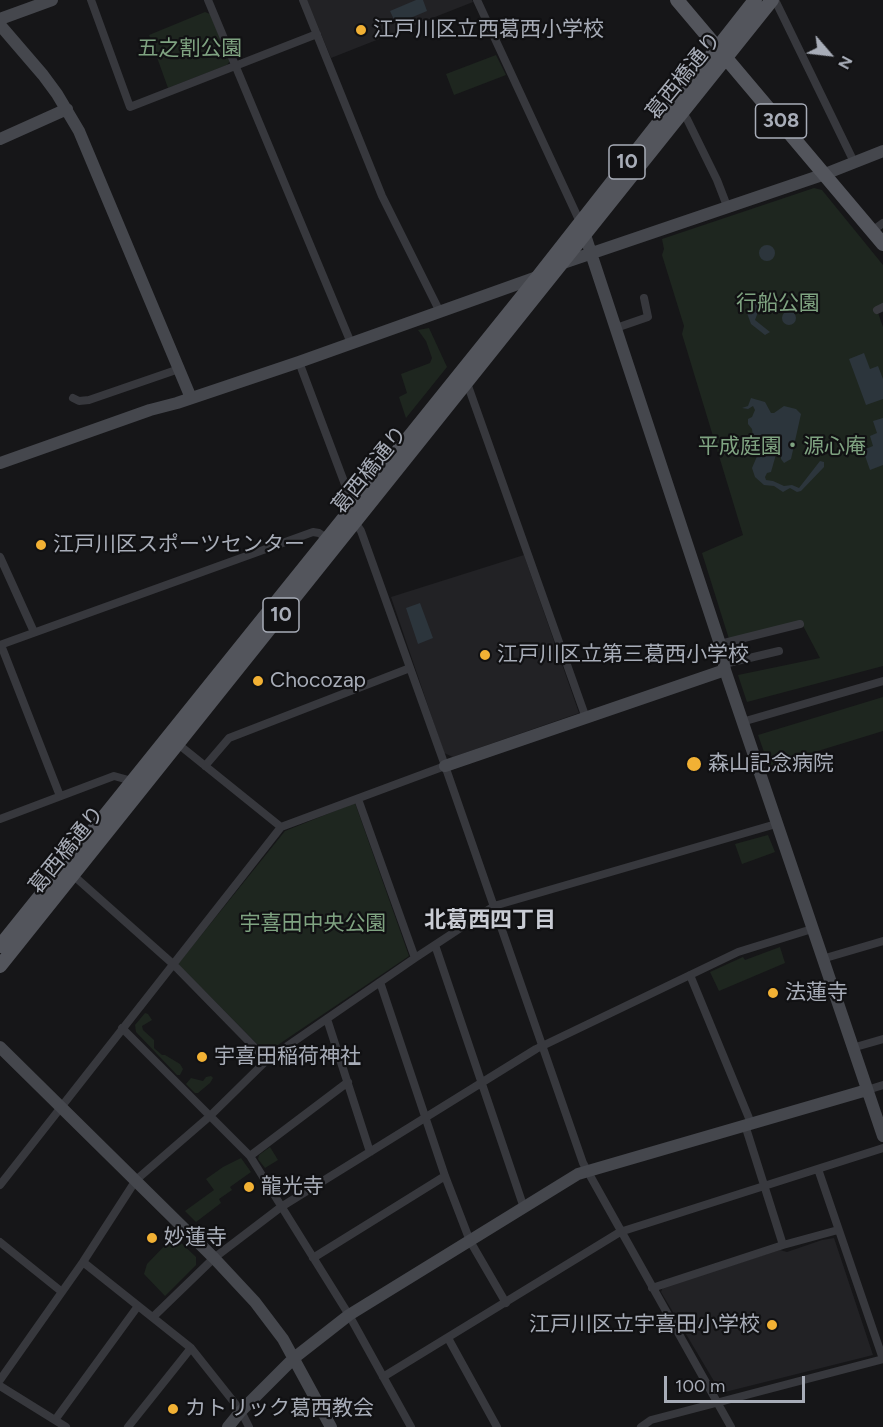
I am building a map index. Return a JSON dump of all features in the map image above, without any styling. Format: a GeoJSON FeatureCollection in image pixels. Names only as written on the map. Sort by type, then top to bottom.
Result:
{"type":"FeatureCollection","features":[{"type":"Feature","properties":{"kind":"main road","name":"308"},"geometry":{"type":"LineString","coordinates":[[677,0],[825,174],[878,227],[883,244]]}},
{"type":"Feature","properties":{"kind":"main road","name":"葛西橋通り"},"geometry":{"type":"LineString","coordinates":[[0,966],[178,744],[332,542],[353,506],[537,278],[682,112],[755,0]]}},
{"type":"Feature","properties":{"kind":"main road","name":"葛西橋通り"},"geometry":{"type":"LineString","coordinates":[[0,946],[132,781],[332,542],[355,522],[561,264],[583,228],[722,52],[774,0]]}},
{"type":"Feature","properties":{"kind":"street"},"geometry":{"type":"LineString","coordinates":[[0,19],[52,0]]}},
{"type":"Feature","properties":{"kind":"street"},"geometry":{"type":"LineString","coordinates":[[91,0],[130,106],[317,34]]}},
{"type":"Feature","properties":{"kind":"street"},"geometry":{"type":"LineString","coordinates":[[208,0],[351,343]]}},
{"type":"Feature","properties":{"kind":"street"},"geometry":{"type":"LineString","coordinates":[[303,0],[382,196],[440,312]]}},
{"type":"Feature","properties":{"kind":"street"},"geometry":{"type":"LineString","coordinates":[[477,0],[583,228],[592,253],[720,644],[742,722],[883,1136]]}},
{"type":"Feature","properties":{"kind":"street"},"geometry":{"type":"LineString","coordinates":[[774,0],[854,162]]}},
{"type":"Feature","properties":{"kind":"street"},"geometry":{"type":"LineString","coordinates":[[0,25],[44,75],[67,109],[88,152],[191,398]]}},
{"type":"Feature","properties":{"kind":"street"},"geometry":{"type":"LineString","coordinates":[[0,139],[67,109]]}},
{"type":"Feature","properties":{"kind":"street"},"geometry":{"type":"LineString","coordinates":[[682,112],[717,180],[727,206]]}},
{"type":"Feature","properties":{"kind":"street"},"geometry":{"type":"LineString","coordinates":[[0,463],[150,410],[299,362],[537,278],[561,264],[825,174],[883,151]]}},
{"type":"Feature","properties":{"kind":"street"},"geometry":{"type":"LineString","coordinates":[[616,328],[648,317],[644,298]]}},
{"type":"Feature","properties":{"kind":"street"},"geometry":{"type":"LineString","coordinates":[[299,362],[353,506],[355,522],[361,531],[445,766],[586,1171],[731,1427]]}},
{"type":"Feature","properties":{"kind":"street"},"geometry":{"type":"LineString","coordinates":[[73,398],[79,401],[89,400],[179,369]]}},
{"type":"Feature","properties":{"kind":"street"},"geometry":{"type":"LineString","coordinates":[[467,383],[586,718]]}},
{"type":"Feature","properties":{"kind":"street"},"geometry":{"type":"LineString","coordinates":[[60,796],[1,645],[313,532],[319,533],[332,542]]}},
{"type":"Feature","properties":{"kind":"street"},"geometry":{"type":"LineString","coordinates":[[0,557],[34,632]]}},
{"type":"Feature","properties":{"kind":"street"},"geometry":{"type":"LineString","coordinates":[[720,644],[800,624]]}},
{"type":"Feature","properties":{"kind":"street"},"geometry":{"type":"LineString","coordinates":[[0,1185],[281,827],[725,667],[779,651]]}},
{"type":"Feature","properties":{"kind":"street"},"geometry":{"type":"LineString","coordinates":[[205,766],[228,738],[410,668]]}},
{"type":"Feature","properties":{"kind":"street"},"geometry":{"type":"LineString","coordinates":[[742,722],[883,681]]}},
{"type":"Feature","properties":{"kind":"street"},"geometry":{"type":"LineString","coordinates":[[178,744],[281,827]]}},
{"type":"Feature","properties":{"kind":"street"},"geometry":{"type":"LineString","coordinates":[[0,819],[114,776],[132,781]]}},
{"type":"Feature","properties":{"kind":"street"},"geometry":{"type":"LineString","coordinates":[[358,799],[415,958]]}},
{"type":"Feature","properties":{"kind":"street"},"geometry":{"type":"LineString","coordinates":[[0,1380],[83,1262],[136,1180],[210,1116],[267,1060],[494,906],[776,824]]}},
{"type":"Feature","properties":{"kind":"street"},"geometry":{"type":"LineString","coordinates":[[74,876],[173,964],[267,1060]]}},
{"type":"Feature","properties":{"kind":"street"},"geometry":{"type":"LineString","coordinates":[[153,1317],[214,1258],[281,1207],[542,1046],[738,952],[812,929]]}},
{"type":"Feature","properties":{"kind":"street"},"geometry":{"type":"LineString","coordinates":[[822,959],[883,941]]}},
{"type":"Feature","properties":{"kind":"street"},"geometry":{"type":"LineString","coordinates":[[435,945],[524,1208]]}},
{"type":"Feature","properties":{"kind":"street"},"geometry":{"type":"LineString","coordinates":[[690,975],[748,1124],[764,1186],[783,1245]]}},
{"type":"Feature","properties":{"kind":"street"},"geometry":{"type":"LineString","coordinates":[[380,982],[445,1176],[470,1241],[506,1303]]}},
{"type":"Feature","properties":{"kind":"street"},"geometry":{"type":"LineString","coordinates":[[327,1019],[370,1152]]}},
{"type":"Feature","properties":{"kind":"street"},"geometry":{"type":"LineString","coordinates":[[122,1028],[250,1156],[349,1315],[411,1427]]}},
{"type":"Feature","properties":{"kind":"street"},"geometry":{"type":"LineString","coordinates":[[859,1046],[883,1039]]}},
{"type":"Feature","properties":{"kind":"street"},"geometry":{"type":"LineString","coordinates":[[0,1047],[62,1106],[255,1302],[283,1339],[331,1427]]}},
{"type":"Feature","properties":{"kind":"street"},"geometry":{"type":"LineString","coordinates":[[250,1156],[348,1082]]}},
{"type":"Feature","properties":{"kind":"street"},"geometry":{"type":"LineString","coordinates":[[228,1427],[294,1358],[349,1315],[586,1171],[883,1085]]}},
{"type":"Feature","properties":{"kind":"street"},"geometry":{"type":"LineString","coordinates":[[384,1377],[620,1232],[883,1148]]}},
{"type":"Feature","properties":{"kind":"street"},"geometry":{"type":"LineString","coordinates":[[647,1425],[716,1402],[883,1359],[818,1169]]}},
{"type":"Feature","properties":{"kind":"street"},"geometry":{"type":"LineString","coordinates":[[313,1258],[445,1176]]}},
{"type":"Feature","properties":{"kind":"street"},"geometry":{"type":"LineString","coordinates":[[652,1288],[783,1245],[838,1230]]}},
{"type":"Feature","properties":{"kind":"street"},"geometry":{"type":"LineString","coordinates":[[0,1242],[62,1292]]}},
{"type":"Feature","properties":{"kind":"street"},"geometry":{"type":"LineString","coordinates":[[83,1262],[191,1348],[241,1412],[249,1427]]}},
{"type":"Feature","properties":{"kind":"street"},"geometry":{"type":"LineString","coordinates":[[55,1420],[138,1306]]}},
{"type":"Feature","properties":{"kind":"street"},"geometry":{"type":"LineString","coordinates":[[448,1338],[497,1427]]}},
{"type":"Feature","properties":{"kind":"street"},"geometry":{"type":"LineString","coordinates":[[128,1427],[191,1348]]}},
{"type":"Feature","properties":{"kind":"street"},"geometry":{"type":"LineString","coordinates":[[0,1386],[66,1427]]}},
{"type":"Feature","properties":{"kind":"shaded area","name":"江戸川区立西葛西小学校"},"geometry":{"type":"Polygon","coordinates":[[[307,0],[472,0],[473,2],[331,58],[307,0]]]}},
{"type":"Feature","properties":{"kind":"shaded area"},"geometry":{"type":"Polygon","coordinates":[[[416,0],[423,0],[427,11],[396,24],[390,11],[416,0]]]}},
{"type":"Feature","properties":{"kind":"shaded area"},"geometry":{"type":"Polygon","coordinates":[[[767,245],[773,247],[775,253],[773,259],[767,261],[761,259],[759,253],[761,247],[767,245]]]}},
{"type":"Feature","properties":{"kind":"shaded area"},"geometry":{"type":"Polygon","coordinates":[[[757,296],[760,307],[755,320],[770,332],[765,335],[751,324],[747,313],[753,306],[752,297],[757,296]]]}},
{"type":"Feature","properties":{"kind":"shaded area"},"geometry":{"type":"Polygon","coordinates":[[[789,311],[794,313],[796,318],[794,323],[789,325],[784,323],[782,318],[784,313],[789,311]]]}},
{"type":"Feature","properties":{"kind":"shaded area"},"geometry":{"type":"Polygon","coordinates":[[[864,353],[870,369],[878,366],[883,379],[883,399],[866,405],[849,359],[864,353]]]}},
{"type":"Feature","properties":{"kind":"shaded area"},"geometry":{"type":"Polygon","coordinates":[[[751,398],[765,402],[771,413],[784,406],[796,409],[801,414],[791,459],[784,463],[781,453],[777,451],[771,472],[765,477],[766,480],[784,486],[792,485],[799,488],[820,461],[824,462],[824,467],[801,491],[797,492],[790,488],[783,492],[774,486],[764,485],[755,477],[752,468],[758,454],[751,442],[753,436],[748,419],[752,417],[755,410],[753,406],[748,409],[742,408],[748,406],[751,398]]]}},
{"type":"Feature","properties":{"kind":"shaded area"},"geometry":{"type":"Polygon","coordinates":[[[883,418],[883,465],[870,470],[863,450],[873,446],[870,436],[877,433],[873,421],[883,418]]]}},
{"type":"Feature","properties":{"kind":"shaded area","name":"江戸川区立第三葛西小学校"},"geometry":{"type":"Polygon","coordinates":[[[524,555],[579,713],[453,757],[444,753],[391,597],[524,555]]]}},
{"type":"Feature","properties":{"kind":"shaded area"},"geometry":{"type":"Polygon","coordinates":[[[420,603],[433,638],[418,644],[406,608],[420,603]]]}},
{"type":"Feature","properties":{"kind":"shaded area","name":"江戸川区立宇喜田小学校"},"geometry":{"type":"Polygon","coordinates":[[[834,1238],[873,1355],[721,1393],[661,1292],[663,1287],[780,1250],[787,1252],[834,1238]]]}},
{"type":"Feature","properties":{"kind":"green space","name":"五之割公園"},"geometry":{"type":"Polygon","coordinates":[[[205,12],[210,14],[230,61],[227,65],[168,88],[149,35],[205,12]]]}},
{"type":"Feature","properties":{"kind":"green space"},"geometry":{"type":"Polygon","coordinates":[[[496,55],[506,75],[454,95],[446,74],[496,55]]]}},
{"type":"Feature","properties":{"kind":"green space","name":"行船公園"},"geometry":{"type":"Polygon","coordinates":[[[814,188],[822,190],[883,265],[883,303],[876,307],[883,327],[883,666],[747,702],[738,675],[820,658],[801,622],[729,639],[702,553],[743,535],[682,334],[684,326],[662,255],[664,249],[662,239],[814,188]]]}},
{"type":"Feature","properties":{"kind":"green space"},"geometry":{"type":"Polygon","coordinates":[[[429,328],[447,367],[406,418],[399,397],[407,393],[401,374],[430,363],[432,358],[426,341],[418,330],[429,328]]]}},
{"type":"Feature","properties":{"kind":"green space"},"geometry":{"type":"Polygon","coordinates":[[[883,697],[883,731],[769,766],[758,735],[883,697]]]}},
{"type":"Feature","properties":{"kind":"green space","name":"宇喜田中央公園"},"geometry":{"type":"Polygon","coordinates":[[[355,803],[409,956],[266,1053],[178,964],[285,831],[355,803]]]}},
{"type":"Feature","properties":{"kind":"green space"},"geometry":{"type":"Polygon","coordinates":[[[768,835],[775,852],[742,864],[735,844],[768,835]]]}},
{"type":"Feature","properties":{"kind":"green space"},"geometry":{"type":"Polygon","coordinates":[[[780,947],[785,963],[719,991],[710,972],[743,957],[745,960],[780,947]]]}},
{"type":"Feature","properties":{"kind":"green space"},"geometry":{"type":"Polygon","coordinates":[[[145,1013],[152,1020],[142,1026],[143,1030],[154,1040],[154,1048],[180,1064],[183,1069],[180,1075],[177,1075],[136,1032],[135,1025],[145,1013]]]}},
{"type":"Feature","properties":{"kind":"green space"},"geometry":{"type":"Polygon","coordinates":[[[206,1077],[213,1078],[210,1083],[198,1093],[186,1084],[191,1078],[203,1081],[206,1077]]]}},
{"type":"Feature","properties":{"kind":"green space"},"geometry":{"type":"Polygon","coordinates":[[[270,1147],[278,1160],[265,1168],[258,1159],[259,1155],[270,1147]]]}},
{"type":"Feature","properties":{"kind":"green space"},"geometry":{"type":"Polygon","coordinates":[[[241,1158],[251,1172],[230,1187],[232,1190],[219,1199],[221,1203],[196,1222],[185,1211],[214,1190],[206,1179],[241,1158]]]}},
{"type":"Feature","properties":{"kind":"green space"},"geometry":{"type":"Polygon","coordinates":[[[174,1236],[196,1257],[196,1265],[165,1296],[144,1274],[147,1264],[174,1236]]]}},
{"type":"Feature","properties":{"kind":"place","name":"江戸川区立西葛西小学校"},"geometry":{"type":"Point","coordinates":[361,30]}},
{"type":"Feature","properties":{"kind":"place","name":"江戸川区スポーツセンター"},"geometry":{"type":"Point","coordinates":[41,545]}},
{"type":"Feature","properties":{"kind":"place","name":"江戸川区立第三葛西小学校"},"geometry":{"type":"Point","coordinates":[485,655]}},
{"type":"Feature","properties":{"kind":"place","name":"Chocozap"},"geometry":{"type":"Point","coordinates":[258,681]}},
{"type":"Feature","properties":{"kind":"place","name":"森山記念病院"},"geometry":{"type":"Point","coordinates":[694,764]}},
{"type":"Feature","properties":{"kind":"place","name":"法蓮寺"},"geometry":{"type":"Point","coordinates":[773,993]}},
{"type":"Feature","properties":{"kind":"place","name":"宇喜田稲荷神社"},"geometry":{"type":"Point","coordinates":[202,1057]}},
{"type":"Feature","properties":{"kind":"place","name":"龍光寺"},"geometry":{"type":"Point","coordinates":[249,1187]}},
{"type":"Feature","properties":{"kind":"place","name":"妙蓮寺"},"geometry":{"type":"Point","coordinates":[152,1238]}},
{"type":"Feature","properties":{"kind":"place","name":"江戸川区立宇喜田小学校"},"geometry":{"type":"Point","coordinates":[772,1325]}},
{"type":"Feature","properties":{"kind":"place","name":"カトリック葛西教会"},"geometry":{"type":"Point","coordinates":[173,1409]}},
{"type":"Feature","properties":{"kind":"district","name":"北葛西四丁目"},"geometry":{"type":"Point","coordinates":[490,921]}},
{"type":"Feature","properties":{"kind":"park label","name":"平成庭園・源心庵"},"geometry":{"type":"Point","coordinates":[782,447]}}]}
